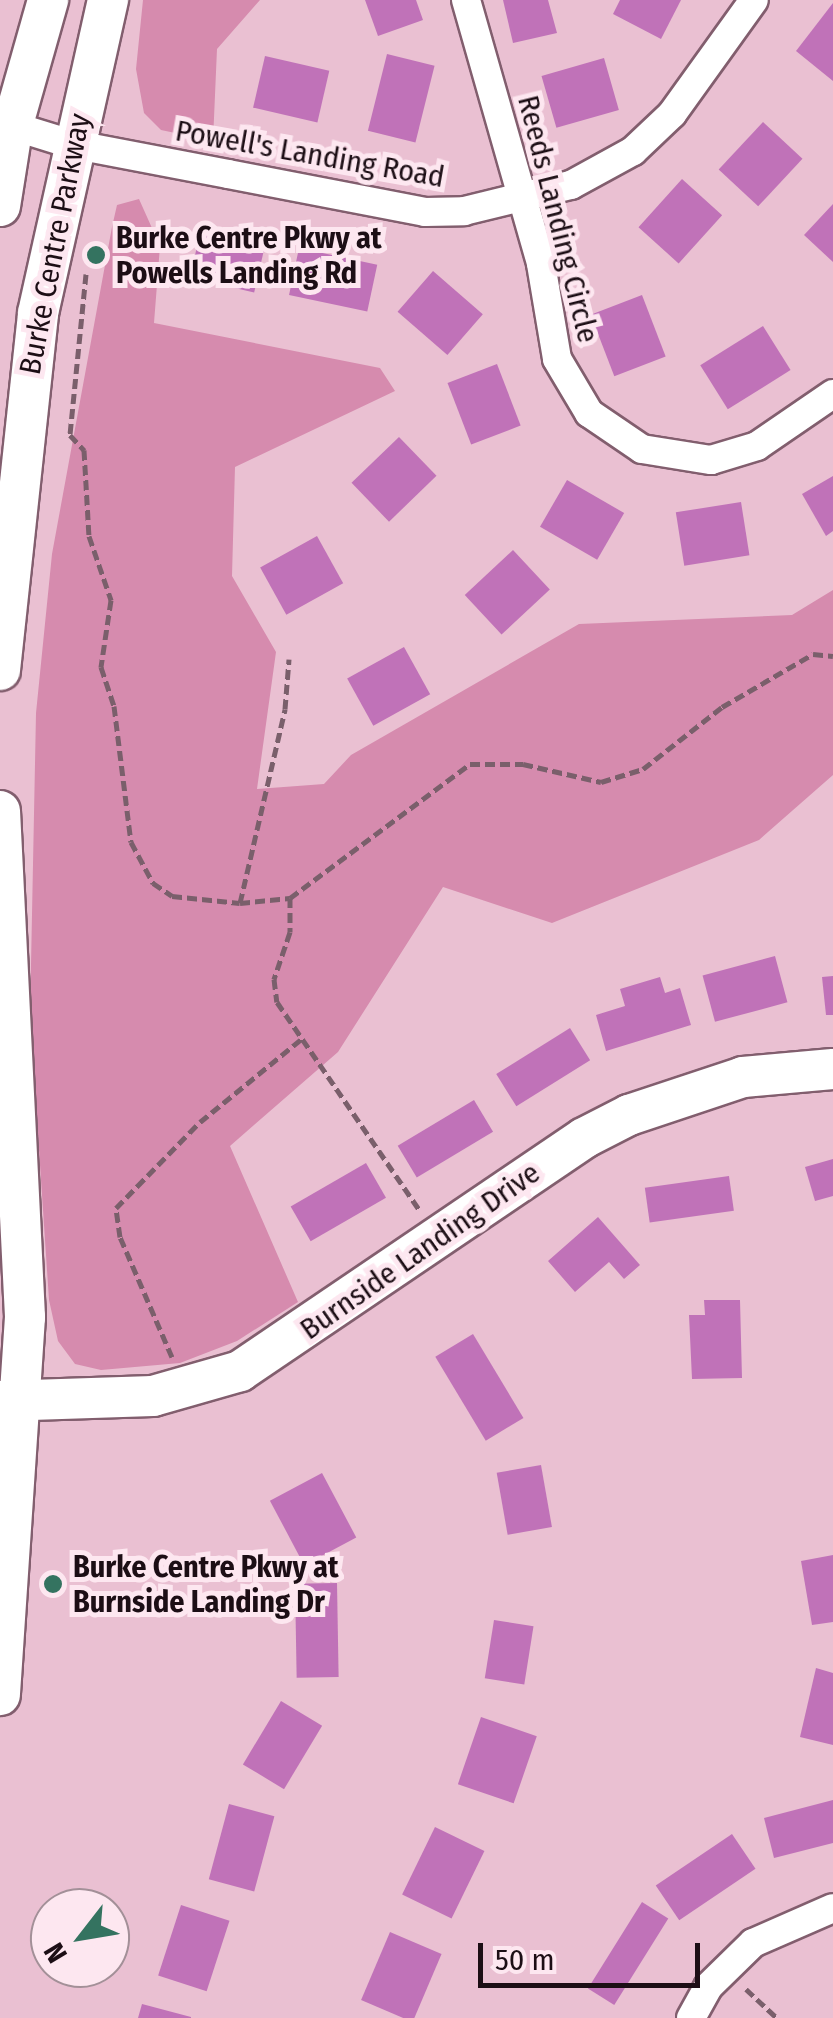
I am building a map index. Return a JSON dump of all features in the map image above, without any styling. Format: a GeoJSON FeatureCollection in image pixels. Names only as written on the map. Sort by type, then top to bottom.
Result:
{"type":"FeatureCollection","features":[{"type":"Feature","properties":{"kind":"main road","name":"Burke Centre Parkway"},"geometry":{"type":"LineString","coordinates":[[0,206],[6,123],[48,0]]}},
{"type":"Feature","properties":{"kind":"main road","name":"Burke Centre Parkway"},"geometry":{"type":"LineString","coordinates":[[0,670],[23,409],[71,144],[108,0]]}},
{"type":"Feature","properties":{"kind":"main road"},"geometry":{"type":"LineString","coordinates":[[0,811],[26,1317],[9,1402],[0,1695]]}},
{"type":"Feature","properties":{"kind":"main road","name":"Burnside Landing Drive"},"geometry":{"type":"LineString","coordinates":[[9,1402],[152,1396],[240,1371],[584,1138],[628,1115],[743,1077],[833,1068]]}},
{"type":"Feature","properties":{"kind":"street","name":"Reeds Landing Circle"},"geometry":{"type":"LineString","coordinates":[[466,0],[524,200],[557,358],[568,384],[609,431],[662,456],[711,460],[757,446],[833,394]]}},
{"type":"Feature","properties":{"kind":"street","name":"Powell's Landing Road"},"geometry":{"type":"LineString","coordinates":[[6,123],[71,144],[425,212],[524,200],[594,176],[633,151],[672,114],[754,0]]}},
{"type":"Feature","properties":{"kind":"street"},"geometry":{"type":"LineString","coordinates":[[691,2018],[708,1987],[754,1943],[833,1908]]}},
{"type":"Feature","properties":{"kind":"path"},"geometry":{"type":"LineString","coordinates":[[86,274],[70,435],[84,450],[89,536],[111,600],[102,667],[114,706],[131,842],[153,883],[172,896],[193,902],[240,903],[290,898],[470,764],[523,764],[602,782],[643,768],[722,707],[813,654],[833,656]]}},
{"type":"Feature","properties":{"kind":"path"},"geometry":{"type":"LineString","coordinates":[[240,903],[285,709],[289,659]]}},
{"type":"Feature","properties":{"kind":"path"},"geometry":{"type":"LineString","coordinates":[[290,898],[290,932],[274,979],[276,1002],[284,1017],[304,1037],[376,1155],[425,1216]]}},
{"type":"Feature","properties":{"kind":"path"},"geometry":{"type":"LineString","coordinates":[[174,1364],[120,1237],[116,1208],[200,1122],[304,1037]]}},
{"type":"Feature","properties":{"kind":"path"},"geometry":{"type":"LineString","coordinates":[[746,1989],[777,2018]]}},
{"type":"Feature","properties":{"kind":"shaded area"},"geometry":{"type":"Polygon","coordinates":[[[143,0],[260,0],[217,49],[213,141],[161,130],[144,113],[136,69],[143,0]]]}},
{"type":"Feature","properties":{"kind":"shaded area"},"geometry":{"type":"Polygon","coordinates":[[[139,199],[160,246],[154,323],[380,368],[395,391],[235,467],[232,576],[276,652],[257,789],[324,784],[351,755],[579,624],[792,615],[833,590],[833,775],[759,840],[552,923],[443,887],[338,1052],[230,1146],[298,1302],[237,1341],[180,1363],[101,1370],[75,1364],[58,1341],[49,1300],[30,1015],[36,713],[52,554],[112,227],[117,205],[139,199]]]}},
{"type":"Feature","properties":{"kind":"building"},"geometry":{"type":"Polygon","coordinates":[[[365,0],[416,0],[423,20],[378,36],[365,0]]]}},
{"type":"Feature","properties":{"kind":"building"},"geometry":{"type":"Polygon","coordinates":[[[503,0],[548,0],[557,33],[513,43],[503,0]]]}},
{"type":"Feature","properties":{"kind":"building"},"geometry":{"type":"Polygon","coordinates":[[[620,0],[681,0],[661,39],[613,14],[620,0]]]}},
{"type":"Feature","properties":{"kind":"building"},"geometry":{"type":"Polygon","coordinates":[[[833,3],[833,81],[796,51],[833,3]]]}},
{"type":"Feature","properties":{"kind":"building"},"geometry":{"type":"Polygon","coordinates":[[[387,54],[435,66],[415,143],[368,131],[387,54]]]}},
{"type":"Feature","properties":{"kind":"building"},"geometry":{"type":"Polygon","coordinates":[[[265,56],[329,71],[317,122],[253,108],[265,56]]]}},
{"type":"Feature","properties":{"kind":"building"},"geometry":{"type":"Polygon","coordinates":[[[604,58],[619,110],[556,128],[542,76],[604,58]]]}},
{"type":"Feature","properties":{"kind":"building"},"geometry":{"type":"Polygon","coordinates":[[[763,122],[802,159],[758,206],[719,170],[763,122]]]}},
{"type":"Feature","properties":{"kind":"building"},"geometry":{"type":"Polygon","coordinates":[[[682,179],[722,215],[679,263],[639,227],[682,179]]]}},
{"type":"Feature","properties":{"kind":"building"},"geometry":{"type":"Polygon","coordinates":[[[833,204],[833,262],[804,235],[833,204]]]}},
{"type":"Feature","properties":{"kind":"building"},"geometry":{"type":"Polygon","coordinates":[[[202,225],[266,240],[254,292],[190,278],[202,225]]]}},
{"type":"Feature","properties":{"kind":"building"},"geometry":{"type":"Polygon","coordinates":[[[299,248],[377,265],[367,312],[289,295],[299,248]]]}},
{"type":"Feature","properties":{"kind":"building"},"geometry":{"type":"Polygon","coordinates":[[[433,271],[483,314],[447,355],[398,312],[433,271]]]}},
{"type":"Feature","properties":{"kind":"building"},"geometry":{"type":"Polygon","coordinates":[[[642,295],[666,357],[614,376],[591,315],[642,295]]]}},
{"type":"Feature","properties":{"kind":"building"},"geometry":{"type":"Polygon","coordinates":[[[763,326],[791,370],[728,409],[700,365],[763,326]]]}},
{"type":"Feature","properties":{"kind":"building"},"geometry":{"type":"Polygon","coordinates":[[[497,364],[521,426],[471,445],[448,383],[497,364]]]}},
{"type":"Feature","properties":{"kind":"building"},"geometry":{"type":"Polygon","coordinates":[[[399,437],[437,476],[389,522],[352,483],[399,437]]]}},
{"type":"Feature","properties":{"kind":"building"},"geometry":{"type":"Polygon","coordinates":[[[833,476],[833,531],[826,536],[802,494],[833,476]]]}},
{"type":"Feature","properties":{"kind":"building"},"geometry":{"type":"Polygon","coordinates":[[[567,480],[624,513],[597,560],[540,527],[567,480]]]}},
{"type":"Feature","properties":{"kind":"building"},"geometry":{"type":"Polygon","coordinates":[[[741,502],[749,555],[684,566],[676,512],[741,502]]]}},
{"type":"Feature","properties":{"kind":"building"},"geometry":{"type":"Polygon","coordinates":[[[317,536],[343,583],[286,615],[260,568],[317,536]]]}},
{"type":"Feature","properties":{"kind":"building"},"geometry":{"type":"Polygon","coordinates":[[[513,550],[550,589],[502,635],[465,595],[513,550]]]}},
{"type":"Feature","properties":{"kind":"building"},"geometry":{"type":"Polygon","coordinates":[[[404,647],[430,694],[373,726],[347,679],[404,647]]]}},
{"type":"Feature","properties":{"kind":"building"},"geometry":{"type":"Polygon","coordinates":[[[775,956],[787,1002],[715,1022],[703,975],[775,956]]]}},
{"type":"Feature","properties":{"kind":"building"},"geometry":{"type":"Polygon","coordinates":[[[833,976],[833,1015],[826,1015],[822,977],[833,976]]]}},
{"type":"Feature","properties":{"kind":"building"},"geometry":{"type":"Polygon","coordinates":[[[660,977],[665,993],[680,988],[691,1025],[606,1051],[596,1015],[625,1006],[620,989],[660,977]]]}},
{"type":"Feature","properties":{"kind":"building"},"geometry":{"type":"Polygon","coordinates":[[[570,1028],[590,1060],[516,1106],[496,1074],[570,1028]]]}},
{"type":"Feature","properties":{"kind":"building"},"geometry":{"type":"Polygon","coordinates":[[[474,1100],[493,1132],[417,1178],[398,1146],[474,1100]]]}},
{"type":"Feature","properties":{"kind":"building"},"geometry":{"type":"Polygon","coordinates":[[[833,1159],[833,1196],[815,1201],[805,1167],[833,1159]]]}},
{"type":"Feature","properties":{"kind":"building"},"geometry":{"type":"Polygon","coordinates":[[[366,1163],[386,1198],[311,1241],[291,1206],[366,1163]]]}},
{"type":"Feature","properties":{"kind":"building"},"geometry":{"type":"Polygon","coordinates":[[[729,1176],[734,1211],[650,1222],[645,1188],[729,1176]]]}},
{"type":"Feature","properties":{"kind":"building"},"geometry":{"type":"Polygon","coordinates":[[[598,1217],[640,1265],[624,1279],[609,1262],[575,1292],[548,1261],[598,1217]]]}},
{"type":"Feature","properties":{"kind":"building"},"geometry":{"type":"Polygon","coordinates":[[[704,1300],[740,1300],[742,1378],[692,1379],[689,1315],[705,1315],[704,1300]]]}},
{"type":"Feature","properties":{"kind":"building"},"geometry":{"type":"Polygon","coordinates":[[[473,1334],[523,1418],[486,1441],[435,1357],[473,1334]]]}},
{"type":"Feature","properties":{"kind":"building"},"geometry":{"type":"Polygon","coordinates":[[[541,1465],[552,1527],[508,1535],[497,1473],[541,1465]]]}},
{"type":"Feature","properties":{"kind":"building"},"geometry":{"type":"Polygon","coordinates":[[[322,1473],[356,1537],[304,1565],[270,1501],[322,1473]]]}},
{"type":"Feature","properties":{"kind":"building"},"geometry":{"type":"Polygon","coordinates":[[[833,1555],[833,1622],[812,1625],[801,1561],[833,1555]]]}},
{"type":"Feature","properties":{"kind":"building"},"geometry":{"type":"Polygon","coordinates":[[[337,1583],[339,1677],[297,1678],[295,1584],[337,1583]]]}},
{"type":"Feature","properties":{"kind":"building"},"geometry":{"type":"Polygon","coordinates":[[[494,1620],[534,1626],[524,1685],[485,1678],[494,1620]]]}},
{"type":"Feature","properties":{"kind":"building"},"geometry":{"type":"Polygon","coordinates":[[[816,1668],[833,1673],[833,1745],[800,1737],[816,1668]]]}},
{"type":"Feature","properties":{"kind":"building"},"geometry":{"type":"Polygon","coordinates":[[[281,1701],[322,1726],[284,1789],[243,1764],[281,1701]]]}},
{"type":"Feature","properties":{"kind":"building"},"geometry":{"type":"Polygon","coordinates":[[[481,1717],[537,1736],[514,1803],[458,1784],[481,1717]]]}},
{"type":"Feature","properties":{"kind":"building"},"geometry":{"type":"Polygon","coordinates":[[[833,1800],[833,1843],[774,1858],[764,1818],[833,1800]]]}},
{"type":"Feature","properties":{"kind":"building"},"geometry":{"type":"Polygon","coordinates":[[[229,1804],[274,1816],[254,1892],[209,1879],[229,1804]]]}},
{"type":"Feature","properties":{"kind":"building"},"geometry":{"type":"Polygon","coordinates":[[[435,1827],[484,1851],[452,1919],[402,1894],[435,1827]]]}},
{"type":"Feature","properties":{"kind":"building"},"geometry":{"type":"Polygon","coordinates":[[[732,1834],[755,1869],[679,1920],[656,1885],[732,1834]]]}},
{"type":"Feature","properties":{"kind":"building"},"geometry":{"type":"Polygon","coordinates":[[[642,1902],[668,1918],[614,2005],[588,1989],[642,1902]]]}},
{"type":"Feature","properties":{"kind":"building"},"geometry":{"type":"Polygon","coordinates":[[[181,1905],[230,1921],[207,1991],[158,1975],[181,1905]]]}},
{"type":"Feature","properties":{"kind":"building"},"geometry":{"type":"Polygon","coordinates":[[[390,1932],[442,1954],[414,2018],[403,2018],[361,2000],[390,1932]]]}},
{"type":"Feature","properties":{"kind":"building"},"geometry":{"type":"Polygon","coordinates":[[[142,2004],[191,2017],[191,2018],[138,2018],[142,2004]]]}},
{"type":"Feature","properties":{"kind":"place","name":"Burke Centre Pkwy at Powells Landing Rd"},"geometry":{"type":"Point","coordinates":[96,255]}},
{"type":"Feature","properties":{"kind":"place","name":"Burke Centre Pkwy at Burnside Landing Dr"},"geometry":{"type":"Point","coordinates":[53,1584]}}]}
